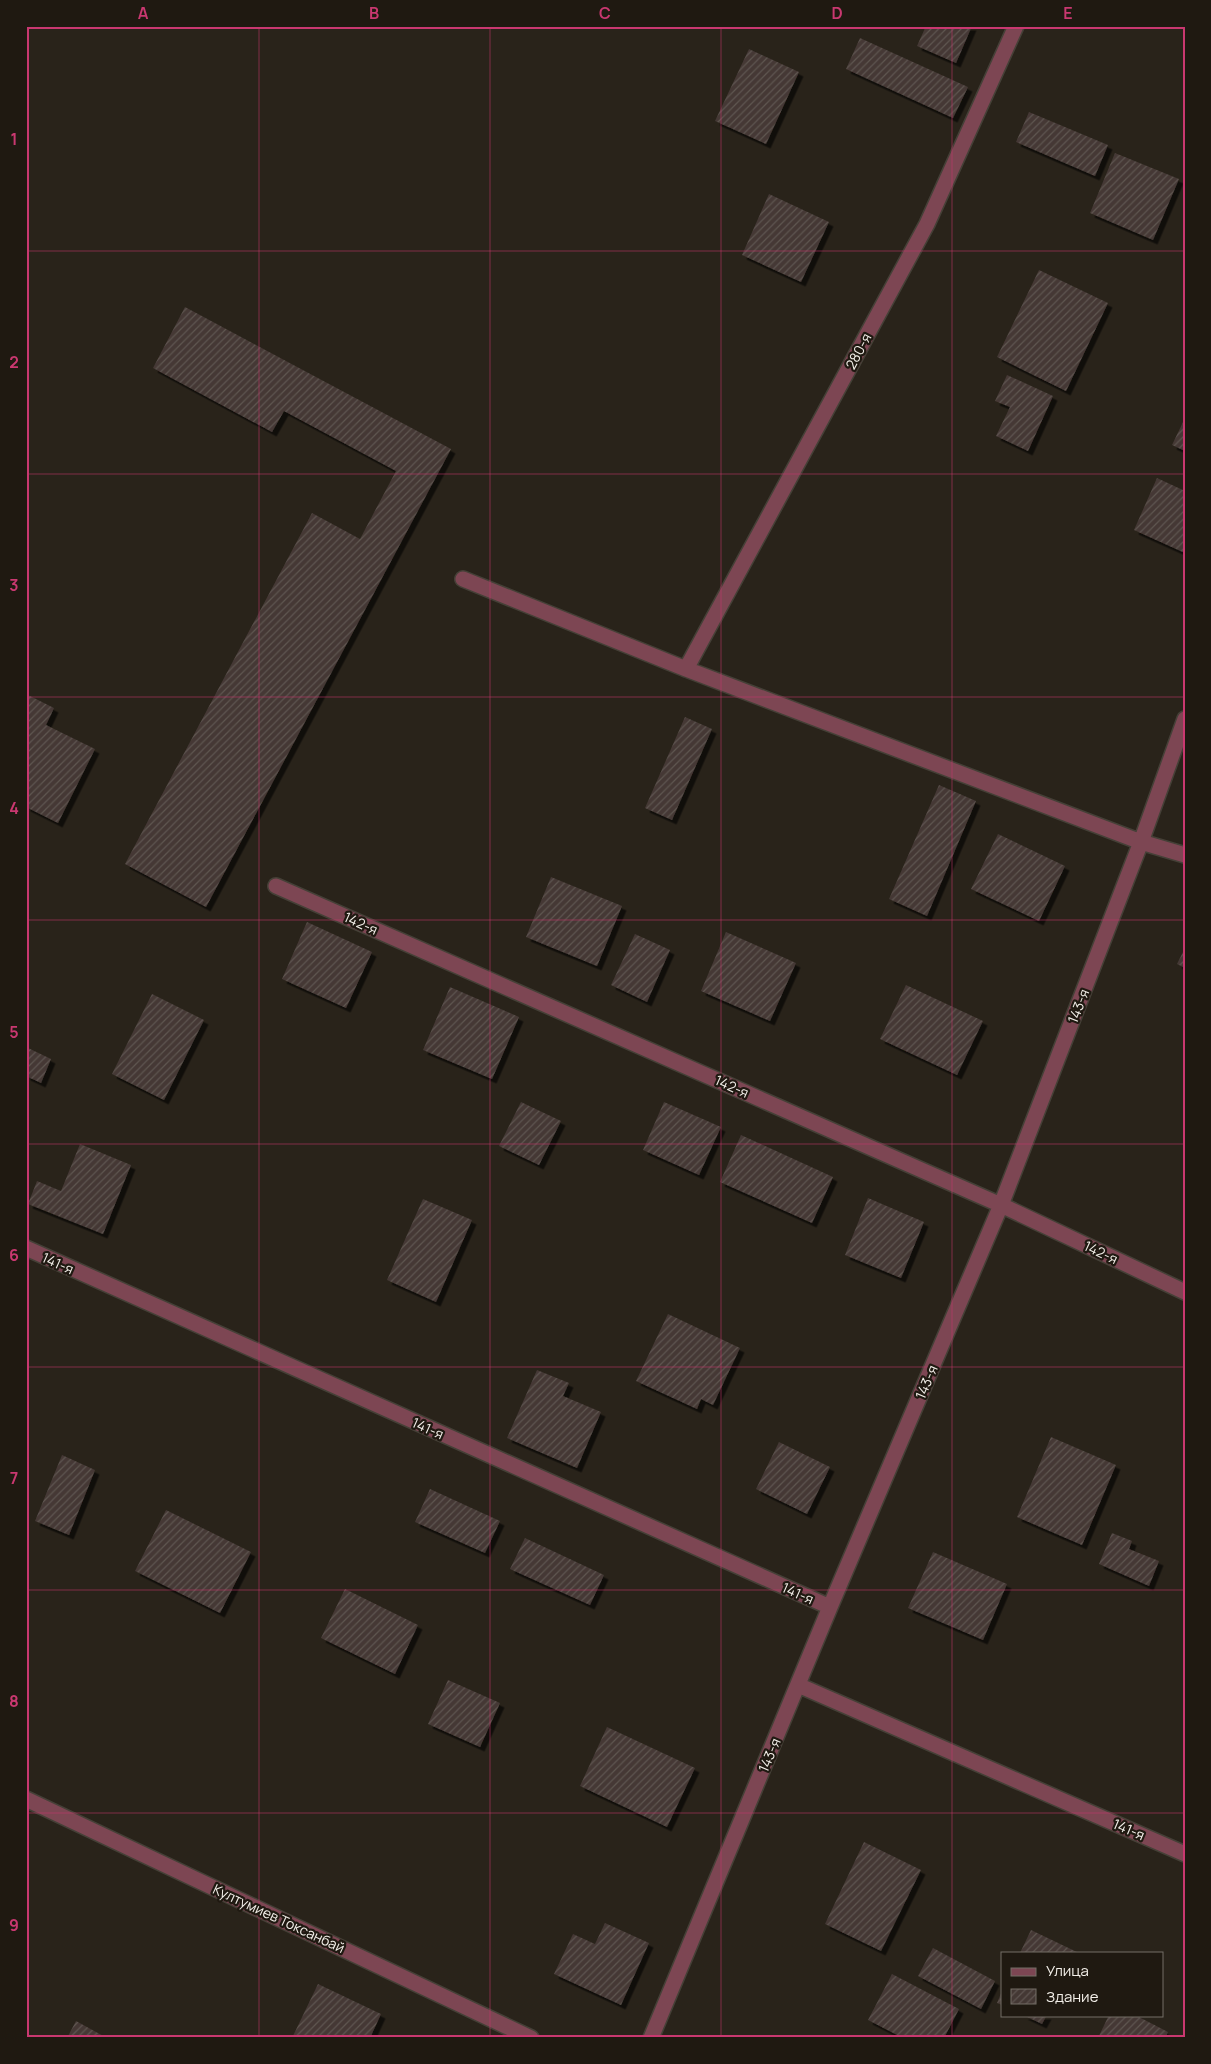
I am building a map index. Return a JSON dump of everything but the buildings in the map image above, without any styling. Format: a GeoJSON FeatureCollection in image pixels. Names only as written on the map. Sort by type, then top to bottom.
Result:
{"type":"FeatureCollection","features":[{"type":"Feature","properties":{"kind":"street","name":"280-я"},"geometry":{"type":"LineString","coordinates":[[686,669],[927,224],[1016,26]]}},
{"type":"Feature","properties":{"kind":"street"},"geometry":{"type":"LineString","coordinates":[[463,578],[686,669],[1141,842],[1185,855]]}},
{"type":"Feature","properties":{"kind":"street","name":"143-я"},"geometry":{"type":"LineString","coordinates":[[651,2038],[830,1607],[1001,1205],[1141,842],[1185,719]]}},
{"type":"Feature","properties":{"kind":"street","name":"142-я"},"geometry":{"type":"LineString","coordinates":[[276,886],[1001,1205],[1185,1292]]}},
{"type":"Feature","properties":{"kind":"street","name":"141-я"},"geometry":{"type":"LineString","coordinates":[[26,1248],[830,1607]]}},
{"type":"Feature","properties":{"kind":"street","name":"141-я"},"geometry":{"type":"LineString","coordinates":[[798,1685],[1185,1854]]}},
{"type":"Feature","properties":{"kind":"street","name":"Култумиев Токсанбай"},"geometry":{"type":"LineString","coordinates":[[26,1799],[531,2038]]}}]}
